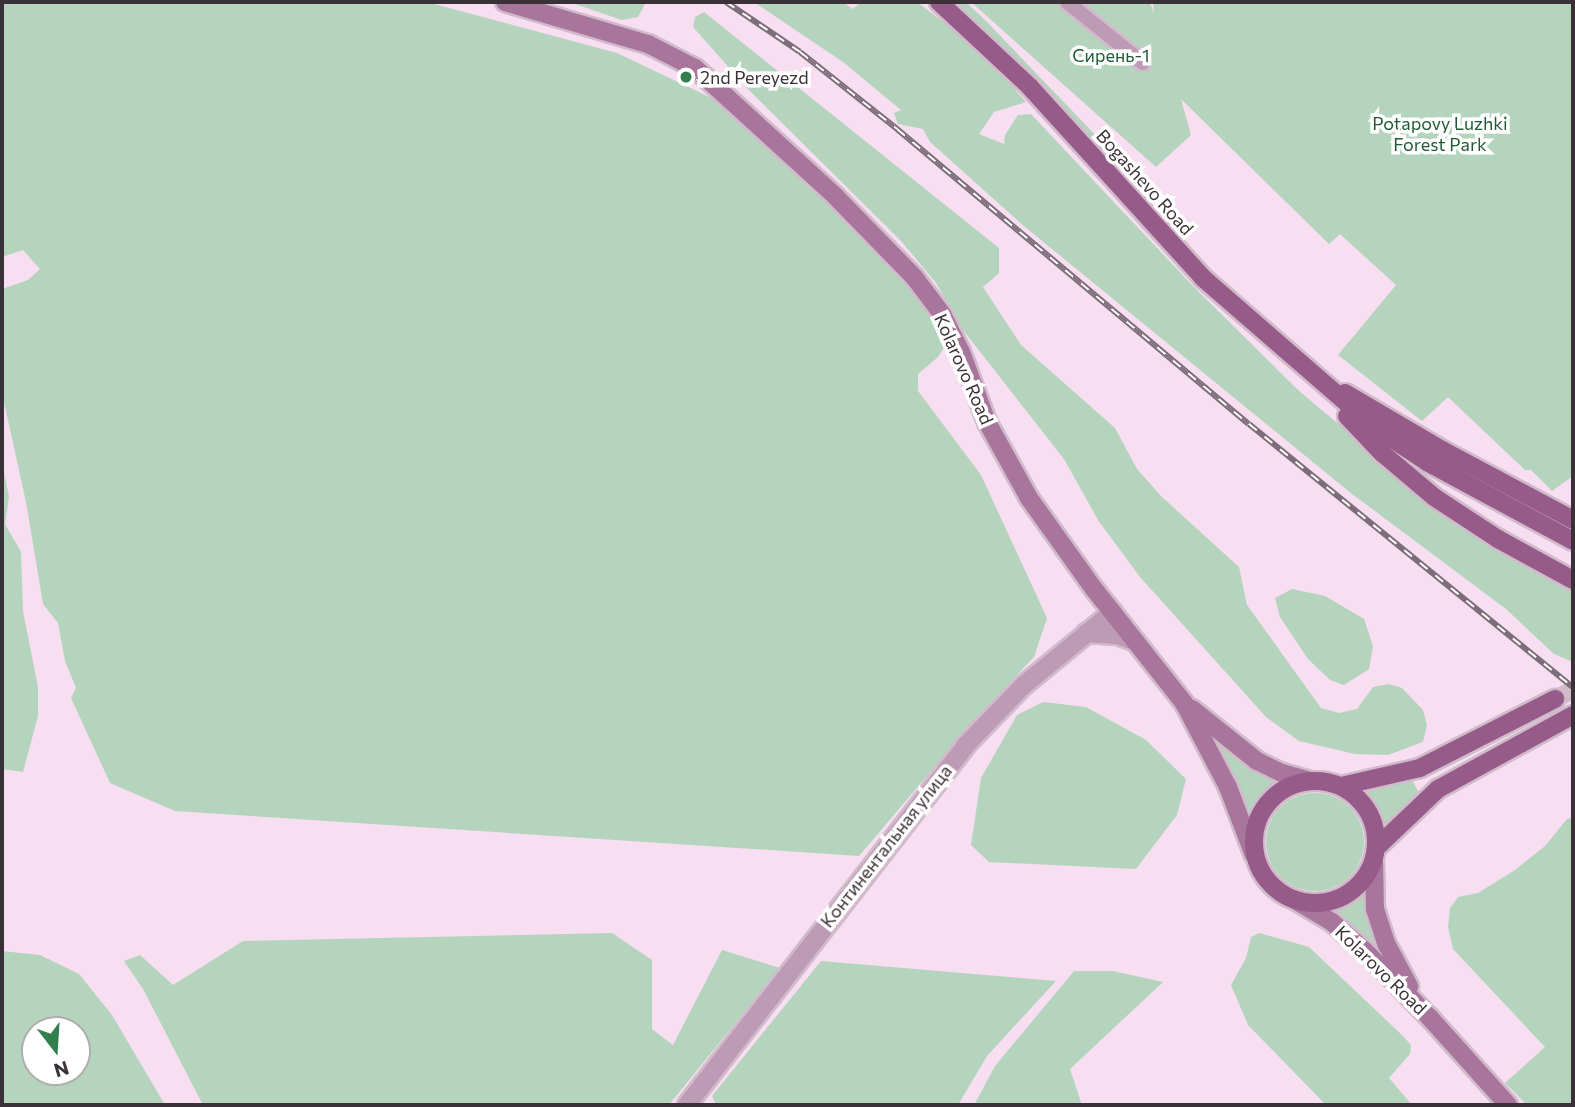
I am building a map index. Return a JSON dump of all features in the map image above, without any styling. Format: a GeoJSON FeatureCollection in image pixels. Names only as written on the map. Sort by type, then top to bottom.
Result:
{"type":"FeatureCollection","features":[{"type":"Feature","properties":{"kind":"main road","name":"Kolarovo Road"},"geometry":{"type":"LineString","coordinates":[[505,2],[665,50],[695,68],[723,91],[835,196],[928,293],[950,330],[987,422],[1029,498],[1094,589],[1184,703]]}},
{"type":"Feature","properties":{"kind":"main road","name":"Bogashevo Road"},"geometry":{"type":"LineString","coordinates":[[939,2],[1030,87],[1203,278],[1326,384],[1395,442],[1573,541]]}},
{"type":"Feature","properties":{"kind":"main road","name":"Bogashevo Road"},"geometry":{"type":"LineString","coordinates":[[1326,384],[1372,406],[1442,450],[1573,520]]}},
{"type":"Feature","properties":{"kind":"main road"},"geometry":{"type":"LineString","coordinates":[[1326,384],[1352,422],[1434,497],[1498,539],[1573,580]]}},
{"type":"Feature","properties":{"kind":"main road"},"geometry":{"type":"LineString","coordinates":[[1184,703],[1257,761],[1282,773],[1341,786],[1420,768],[1555,699]]}},
{"type":"Feature","properties":{"kind":"main road"},"geometry":{"type":"LineString","coordinates":[[1184,703],[1222,775],[1254,855],[1268,882],[1295,900],[1327,902],[1348,894],[1364,879],[1375,854],[1419,804],[1438,789],[1573,715]]}},
{"type":"Feature","properties":{"kind":"main road"},"geometry":{"type":"LineString","coordinates":[[1254,855],[1254,834],[1265,806],[1280,791],[1310,781]]}},
{"type":"Feature","properties":{"kind":"main road"},"geometry":{"type":"LineString","coordinates":[[1341,786],[1365,807],[1374,826],[1375,854]]}},
{"type":"Feature","properties":{"kind":"main road","name":"Kolarovo Road"},"geometry":{"type":"LineString","coordinates":[[1375,854],[1373,889],[1380,927],[1402,976],[1430,1018]]}},
{"type":"Feature","properties":{"kind":"main road","name":"Kolarovo Road"},"geometry":{"type":"LineString","coordinates":[[1295,900],[1348,935],[1430,1018],[1508,1105]]}},
{"type":"Feature","properties":{"kind":"street"},"geometry":{"type":"LineString","coordinates":[[1067,2],[1143,62]]}},
{"type":"Feature","properties":{"kind":"street"},"geometry":{"type":"LineString","coordinates":[[1094,589],[1093,620],[1086,633],[1118,635],[1136,642]]}},
{"type":"Feature","properties":{"kind":"street","name":"Континентальная улица"},"geometry":{"type":"LineString","coordinates":[[687,1105],[965,746],[1024,685],[1113,612]]}},
{"type":"Feature","properties":{"kind":"green space"},"geometry":{"type":"Polygon","coordinates":[[[2,2],[427,2],[617,53],[726,105],[763,137],[888,262],[936,325],[945,346],[938,357],[918,374],[918,391],[981,475],[1047,618],[1034,657],[978,716],[859,856],[175,811],[110,783],[71,698],[76,688],[65,661],[58,623],[43,604],[26,502],[2,393],[2,289],[28,280],[40,269],[23,250],[2,257],[2,2]]]}},
{"type":"Feature","properties":{"kind":"green space"},"geometry":{"type":"Polygon","coordinates":[[[569,2],[646,2],[638,17],[622,20],[569,2]]]}},
{"type":"Feature","properties":{"kind":"green space"},"geometry":{"type":"Polygon","coordinates":[[[754,2],[842,2],[853,9],[861,2],[917,2],[945,23],[1001,73],[1026,102],[994,112],[979,134],[1004,144],[1005,135],[1018,115],[1031,114],[1191,284],[1298,390],[1455,522],[1573,589],[1573,662],[1554,654],[1506,609],[1352,494],[1025,227],[930,142],[923,129],[898,124],[894,113],[901,110],[843,62],[754,2]]]}},
{"type":"Feature","properties":{"kind":"green space"},"geometry":{"type":"Polygon","coordinates":[[[955,2],[966,2],[989,24],[1127,168],[1126,172],[1120,171],[955,2]]]}},
{"type":"Feature","properties":{"kind":"green space","name":"Potapovy Luzhki Forest Park"},"geometry":{"type":"Polygon","coordinates":[[[971,2],[1150,2],[1154,14],[1153,2],[1573,2],[1573,476],[1552,491],[1531,470],[1525,470],[1448,397],[1422,421],[1338,355],[1396,285],[1340,234],[1329,244],[1181,99],[1191,135],[1156,167],[971,2]]]}},
{"type":"Feature","properties":{"kind":"green space"},"geometry":{"type":"Polygon","coordinates":[[[704,12],[999,248],[999,273],[983,287],[1021,345],[1115,428],[1137,469],[1162,497],[1239,567],[1247,605],[1321,708],[1339,713],[1357,709],[1373,687],[1389,684],[1402,688],[1423,710],[1427,725],[1423,742],[1388,755],[1355,754],[1299,741],[1266,717],[1140,577],[1098,520],[1064,459],[963,330],[936,283],[901,241],[748,89],[693,27],[695,17],[704,12]]]}},
{"type":"Feature","properties":{"kind":"green space"},"geometry":{"type":"Polygon","coordinates":[[[2,462],[9,497],[5,524],[21,552],[23,611],[38,687],[38,716],[23,772],[2,769],[2,462]]]}},
{"type":"Feature","properties":{"kind":"green space"},"geometry":{"type":"Polygon","coordinates":[[[1292,589],[1325,596],[1364,619],[1373,646],[1369,669],[1344,685],[1330,680],[1308,659],[1280,617],[1275,598],[1292,589]]]}},
{"type":"Feature","properties":{"kind":"green space"},"geometry":{"type":"Polygon","coordinates":[[[1043,702],[1086,707],[1146,740],[1186,779],[1177,815],[1136,869],[989,862],[971,845],[981,778],[1017,715],[1043,702]]]}},
{"type":"Feature","properties":{"kind":"green space"},"geometry":{"type":"Polygon","coordinates":[[[1198,720],[1285,778],[1265,793],[1250,813],[1229,768],[1198,720]]]}},
{"type":"Feature","properties":{"kind":"green space"},"geometry":{"type":"Polygon","coordinates":[[[1411,778],[1419,793],[1385,825],[1378,808],[1362,790],[1411,778]]]}},
{"type":"Feature","properties":{"kind":"green space"},"geometry":{"type":"Polygon","coordinates":[[[1315,793],[1334,797],[1350,807],[1360,823],[1364,842],[1360,861],[1350,877],[1334,887],[1315,891],[1296,887],[1280,877],[1270,861],[1266,842],[1270,823],[1280,807],[1296,797],[1315,793]]]}},
{"type":"Feature","properties":{"kind":"green space"},"geometry":{"type":"Polygon","coordinates":[[[1573,818],[1573,1105],[1527,1105],[1505,1083],[1545,1047],[1453,949],[1448,927],[1450,908],[1458,897],[1478,893],[1515,870],[1545,846],[1567,819],[1573,818]]]}},
{"type":"Feature","properties":{"kind":"green space"},"geometry":{"type":"Polygon","coordinates":[[[1364,893],[1368,923],[1377,946],[1375,947],[1354,927],[1329,910],[1345,905],[1364,893]]]}},
{"type":"Feature","properties":{"kind":"green space"},"geometry":{"type":"Polygon","coordinates":[[[612,933],[652,960],[652,1029],[673,1045],[722,950],[780,968],[669,1105],[203,1105],[143,989],[124,961],[140,955],[173,985],[243,941],[612,933]]]}},
{"type":"Feature","properties":{"kind":"green space"},"geometry":{"type":"Polygon","coordinates":[[[1259,933],[1309,947],[1404,1037],[1411,1045],[1410,1054],[1389,1078],[1412,1105],[1326,1105],[1248,1025],[1231,985],[1246,958],[1251,937],[1259,933]]]}},
{"type":"Feature","properties":{"kind":"green space"},"geometry":{"type":"Polygon","coordinates":[[[2,951],[40,955],[79,974],[112,1015],[165,1105],[2,1105],[2,951]]]}},
{"type":"Feature","properties":{"kind":"green space"},"geometry":{"type":"Polygon","coordinates":[[[821,961],[1056,981],[987,1056],[958,1105],[716,1105],[712,1096],[821,961]]]}},
{"type":"Feature","properties":{"kind":"green space"},"geometry":{"type":"Polygon","coordinates":[[[1074,971],[1113,971],[1163,982],[1070,1069],[1082,1105],[974,1105],[995,1066],[1074,971]]]}},
{"type":"Feature","properties":{"kind":"tunnel"},"geometry":{"type":"LineString","coordinates":[[1555,699],[1573,690]]}},
{"type":"Feature","properties":{"kind":"railway"},"geometry":{"type":"LineString","coordinates":[[726,2],[800,52],[897,129],[1249,424],[1573,687]]}},
{"type":"Feature","properties":{"kind":"place","name":"2nd Pereyezd"},"geometry":{"type":"Point","coordinates":[686,77]}},
{"type":"Feature","properties":{"kind":"park label","name":"Сирень-1"},"geometry":{"type":"Point","coordinates":[1111,55]}}]}
